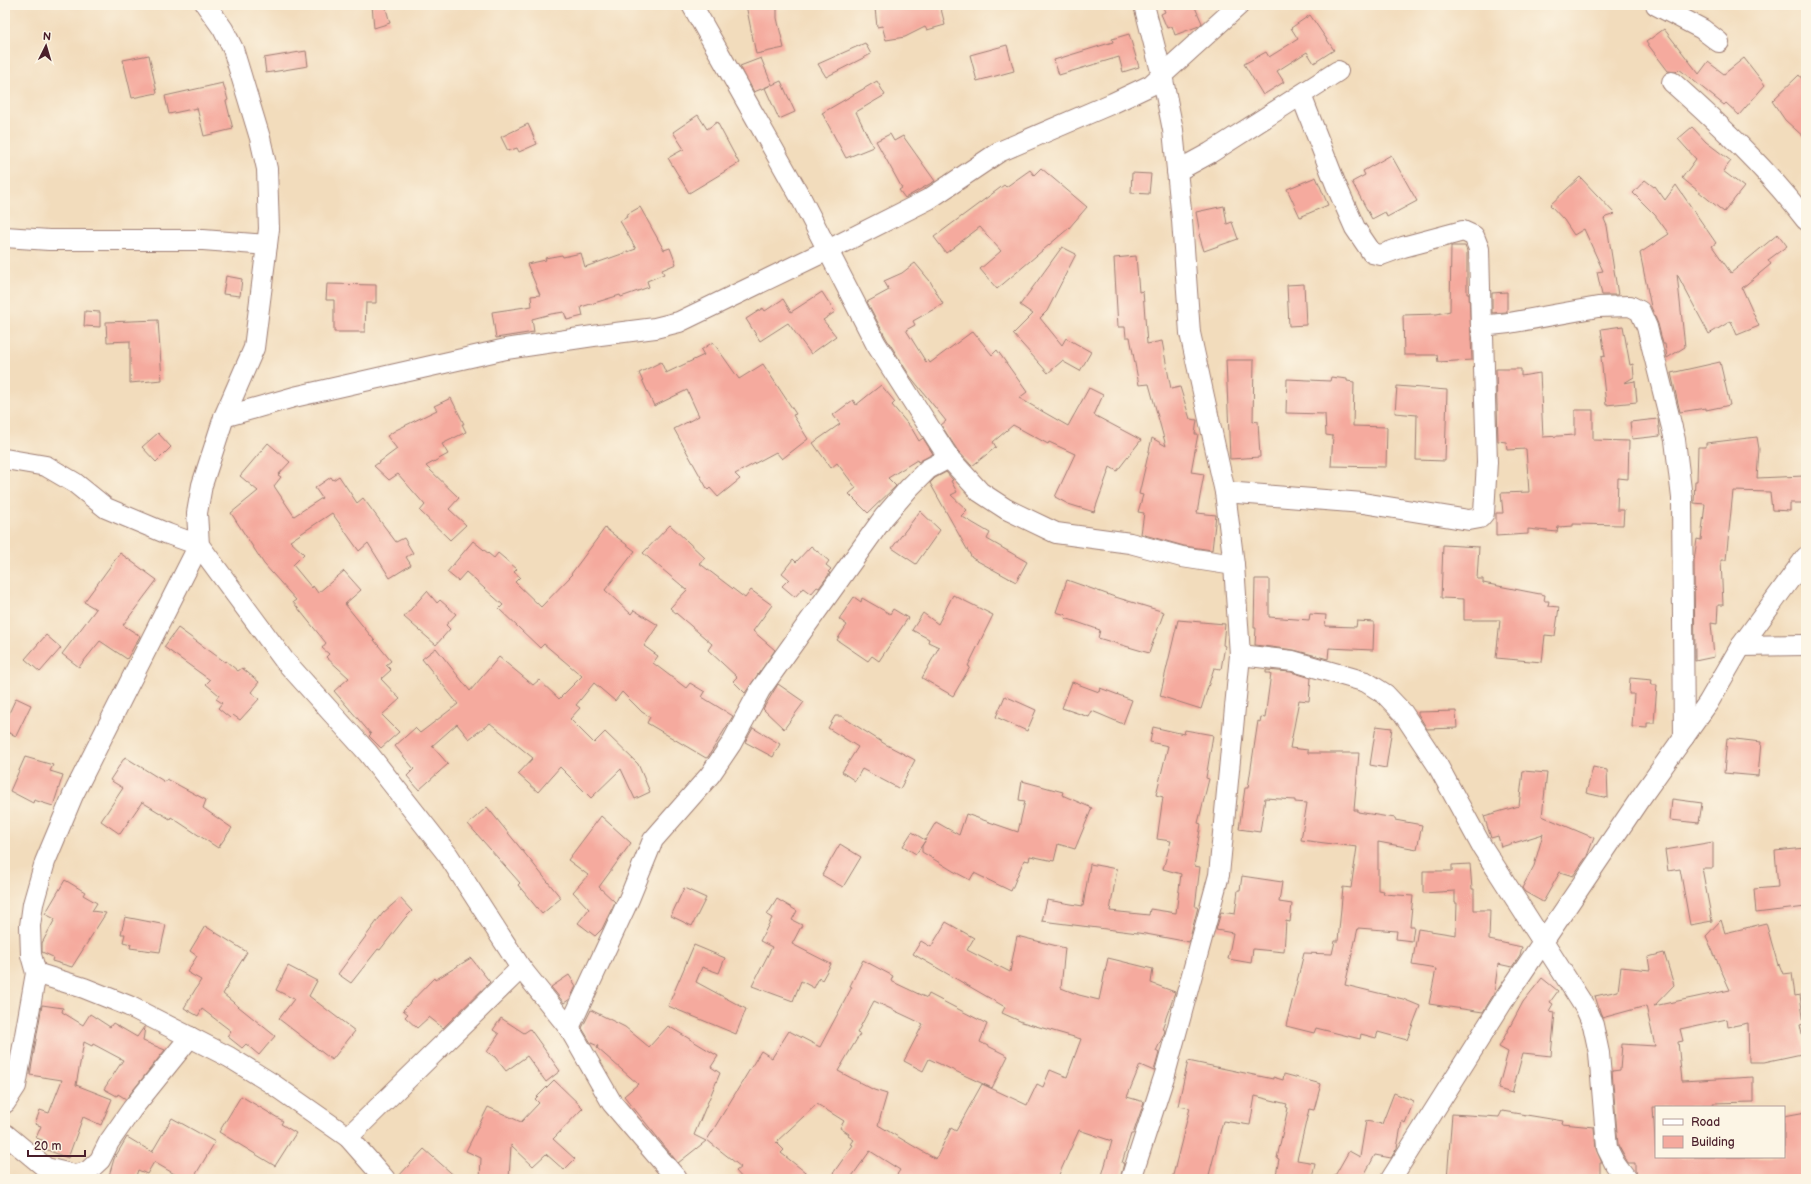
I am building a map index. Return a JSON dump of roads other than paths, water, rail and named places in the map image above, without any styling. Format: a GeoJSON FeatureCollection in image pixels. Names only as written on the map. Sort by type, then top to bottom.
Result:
{"type":"FeatureCollection","features":[{"type":"Feature","properties":{"kind":"street"},"geometry":{"type":"LineString","coordinates":[[206,5],[223,29],[233,49],[260,138],[267,169],[269,229],[254,348],[224,417],[202,485],[197,513],[200,545],[284,660],[368,754],[448,855],[521,968],[569,1028],[612,1104],[677,1179]]}},
{"type":"Feature","properties":{"kind":"street"},"geometry":{"type":"LineString","coordinates":[[692,5],[768,137],[876,344],[949,458],[980,492],[1006,509],[1056,532],[1130,543],[1182,557],[1234,565]]}},
{"type":"Feature","properties":{"kind":"street"},"geometry":{"type":"LineString","coordinates":[[1131,1179],[1165,1074],[1219,876],[1240,655],[1234,565],[1226,492],[1190,333],[1182,220],[1173,130],[1162,76],[1144,5]]}},
{"type":"Feature","properties":{"kind":"street"},"geometry":{"type":"LineString","coordinates":[[224,417],[294,397],[506,349],[655,328],[679,322],[929,199],[999,152],[1151,85],[1239,5]]}},
{"type":"Feature","properties":{"kind":"street"},"geometry":{"type":"LineString","coordinates":[[1656,5],[1702,29],[1719,42]]}},
{"type":"Feature","properties":{"kind":"street"},"geometry":{"type":"LineString","coordinates":[[1177,171],[1210,153],[1338,71]]}},
{"type":"Feature","properties":{"kind":"street"},"geometry":{"type":"LineString","coordinates":[[1672,82],[1720,126],[1771,177],[1806,220]]}},
{"type":"Feature","properties":{"kind":"street"},"geometry":{"type":"LineString","coordinates":[[1226,492],[1334,500],[1469,520],[1480,518],[1484,513],[1487,462],[1483,336],[1481,326],[1479,249],[1474,236],[1462,232],[1403,247],[1381,255],[1372,253],[1355,228],[1336,185],[1301,95]]}},
{"type":"Feature","properties":{"kind":"street"},"geometry":{"type":"LineString","coordinates":[[5,237],[49,240],[203,240],[267,245]]}},
{"type":"Feature","properties":{"kind":"street"},"geometry":{"type":"LineString","coordinates":[[1481,326],[1509,323],[1598,307],[1630,306],[1640,311],[1647,327],[1675,440],[1682,498],[1684,737]]}},
{"type":"Feature","properties":{"kind":"street"},"geometry":{"type":"LineString","coordinates":[[569,1028],[629,899],[653,840],[710,775],[731,744],[760,690],[884,517],[928,469],[949,458]]}},
{"type":"Feature","properties":{"kind":"street"},"geometry":{"type":"LineString","coordinates":[[5,459],[46,466],[75,483],[106,508],[168,534],[200,545]]}},
{"type":"Feature","properties":{"kind":"street"},"geometry":{"type":"LineString","coordinates":[[5,1103],[16,1086],[36,973],[31,956],[30,926],[33,904],[45,862],[73,795],[200,545]]}},
{"type":"Feature","properties":{"kind":"street"},"geometry":{"type":"LineString","coordinates":[[1391,1179],[1507,995],[1543,941],[1708,703],[1741,646],[1806,557]]}},
{"type":"Feature","properties":{"kind":"street"},"geometry":{"type":"LineString","coordinates":[[1741,646],[1806,645]]}},
{"type":"Feature","properties":{"kind":"street"},"geometry":{"type":"LineString","coordinates":[[1240,655],[1293,661],[1366,682],[1385,694],[1403,713],[1438,766],[1482,844],[1586,1009],[1593,1025],[1599,1053],[1607,1148],[1615,1164],[1626,1179]]}},
{"type":"Feature","properties":{"kind":"street"},"geometry":{"type":"LineString","coordinates":[[348,1138],[521,968]]}},
{"type":"Feature","properties":{"kind":"street"},"geometry":{"type":"LineString","coordinates":[[36,973],[84,988],[129,1006],[190,1037],[271,1083],[348,1138],[385,1179]]}},
{"type":"Feature","properties":{"kind":"street"},"geometry":{"type":"LineString","coordinates":[[5,1134],[46,1168],[75,1175],[87,1172],[100,1160],[109,1142],[132,1109],[190,1037]]}}]}
